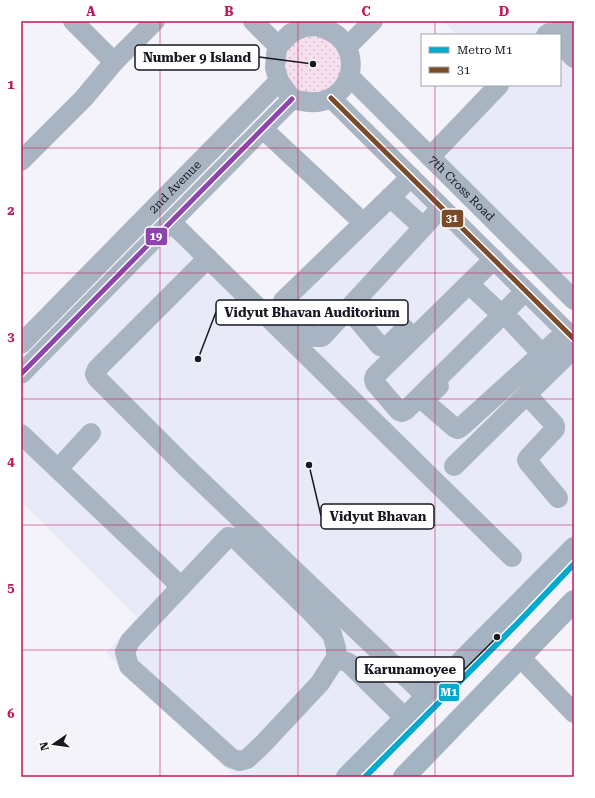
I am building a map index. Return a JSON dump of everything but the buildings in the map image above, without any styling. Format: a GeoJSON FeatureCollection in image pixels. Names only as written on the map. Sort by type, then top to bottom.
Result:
{"type":"FeatureCollection","features":[{"type":"Feature","properties":{"kind":"main road"},"geometry":{"type":"LineString","coordinates":[[347,777],[574,548]]}},
{"type":"Feature","properties":{"kind":"main road"},"geometry":{"type":"LineString","coordinates":[[404,777],[574,601]]}},
{"type":"Feature","properties":{"kind":"street"},"geometry":{"type":"LineString","coordinates":[[73,21],[114,62]]}},
{"type":"Feature","properties":{"kind":"street"},"geometry":{"type":"LineString","coordinates":[[21,161],[84,98],[114,62],[155,21]]}},
{"type":"Feature","properties":{"kind":"street"},"geometry":{"type":"LineString","coordinates":[[253,21],[278,46]]}},
{"type":"Feature","properties":{"kind":"street"},"geometry":{"type":"LineString","coordinates":[[347,47],[373,21]]}},
{"type":"Feature","properties":{"kind":"street"},"geometry":{"type":"LineString","coordinates":[[561,21],[574,34]]}},
{"type":"Feature","properties":{"kind":"street"},"geometry":{"type":"LineString","coordinates":[[297,25],[304,27],[334,26],[347,47],[351,60],[350,73],[345,85],[334,97],[322,102],[309,103],[292,99],[279,81],[275,68],[278,46],[297,25]]}},
{"type":"Feature","properties":{"kind":"street"},"geometry":{"type":"LineString","coordinates":[[561,45],[574,58]]}},
{"type":"Feature","properties":{"kind":"street","name":"7th Cross Road"},"geometry":{"type":"LineString","coordinates":[[349,76],[574,300]]}},
{"type":"Feature","properties":{"kind":"street","name":"2nd Avenue"},"geometry":{"type":"LineString","coordinates":[[21,344],[279,81]]}},
{"type":"Feature","properties":{"kind":"street"},"geometry":{"type":"LineString","coordinates":[[430,157],[498,86]]}},
{"type":"Feature","properties":{"kind":"street"},"geometry":{"type":"LineString","coordinates":[[331,98],[530,295],[572,340]]}},
{"type":"Feature","properties":{"kind":"street","name":"2nd Avenue"},"geometry":{"type":"LineString","coordinates":[[21,374],[292,99]]}},
{"type":"Feature","properties":{"kind":"street"},"geometry":{"type":"LineString","coordinates":[[263,129],[355,215]]}},
{"type":"Feature","properties":{"kind":"street"},"geometry":{"type":"LineString","coordinates":[[411,177],[283,301],[282,306],[292,318],[315,337],[323,336],[423,227],[445,211]]}},
{"type":"Feature","properties":{"kind":"street"},"geometry":{"type":"LineString","coordinates":[[390,197],[423,227]]}},
{"type":"Feature","properties":{"kind":"street"},"geometry":{"type":"LineString","coordinates":[[445,211],[352,307],[351,312],[380,346],[386,347],[489,255]]}},
{"type":"Feature","properties":{"kind":"street"},"geometry":{"type":"LineString","coordinates":[[171,222],[512,557]]}},
{"type":"Feature","properties":{"kind":"street"},"geometry":{"type":"LineString","coordinates":[[489,255],[469,284],[375,376],[375,383],[399,411],[402,412],[406,410],[530,295]]}},
{"type":"Feature","properties":{"kind":"street"},"geometry":{"type":"LineString","coordinates":[[208,258],[97,369],[95,374],[97,378],[186,467],[427,697]]}},
{"type":"Feature","properties":{"kind":"street"},"geometry":{"type":"LineString","coordinates":[[469,284],[542,354]]}},
{"type":"Feature","properties":{"kind":"street"},"geometry":{"type":"LineString","coordinates":[[506,318],[425,400],[426,403],[455,428],[461,428],[542,354],[572,340]]}},
{"type":"Feature","properties":{"kind":"street"},"geometry":{"type":"LineString","coordinates":[[454,466],[527,395],[572,340]]}},
{"type":"Feature","properties":{"kind":"street"},"geometry":{"type":"LineString","coordinates":[[527,395],[555,426],[555,429],[527,460],[558,498]]}},
{"type":"Feature","properties":{"kind":"street"},"geometry":{"type":"LineString","coordinates":[[58,469],[91,433]]}},
{"type":"Feature","properties":{"kind":"street"},"geometry":{"type":"LineString","coordinates":[[21,434],[180,587]]}},
{"type":"Feature","properties":{"kind":"street"},"geometry":{"type":"LineString","coordinates":[[228,537],[235,538],[332,634],[336,648],[336,658],[320,683],[263,744],[247,759],[239,761],[231,758],[130,666],[125,652],[130,641],[228,537]]}},
{"type":"Feature","properties":{"kind":"street"},"geometry":{"type":"LineString","coordinates":[[520,657],[574,713]]}},
{"type":"Feature","properties":{"kind":"street"},"geometry":{"type":"LineString","coordinates":[[336,658],[349,663],[406,718]]}},
{"type":"Feature","properties":{"kind":"shaded area"},"geometry":{"type":"Polygon","coordinates":[[[443,21],[574,21],[574,294],[436,157],[503,86],[561,86],[561,34],[456,34],[443,21]]]}},
{"type":"Feature","properties":{"kind":"shaded area"},"geometry":{"type":"Polygon","coordinates":[[[313,36],[324,38],[337,49],[340,54],[342,65],[340,76],[329,89],[324,92],[313,94],[302,92],[289,81],[286,76],[284,65],[286,54],[297,41],[302,38],[313,36]]]}},
{"type":"Feature","properties":{"kind":"shaded area"},"geometry":{"type":"Polygon","coordinates":[[[405,180],[574,348],[574,542],[338,777],[235,777],[106,653],[137,617],[21,501],[21,382],[179,220],[274,313],[405,180]]]}},
{"type":"Feature","properties":{"kind":"metro line","name":"M1"},"geometry":{"type":"LineString","coordinates":[[365,777],[517,624],[574,564]]}},
{"type":"Feature","properties":{"kind":"transit line","name":"31"},"geometry":{"type":"LineString","coordinates":[[331,98],[574,339]]}},
{"type":"Feature","properties":{"kind":"transit line","name":"19"},"geometry":{"type":"LineString","coordinates":[[21,374],[292,99]]}},
{"type":"Feature","properties":{"kind":"place","name":"Number 9 Island"},"geometry":{"type":"Point","coordinates":[313,64]}},
{"type":"Feature","properties":{"kind":"place","name":"Vidyut Bhavan Auditorium"},"geometry":{"type":"Point","coordinates":[198,359]}},
{"type":"Feature","properties":{"kind":"place","name":"Vidyut Bhavan"},"geometry":{"type":"Point","coordinates":[309,465]}},
{"type":"Feature","properties":{"kind":"place","name":"Karunamoyee"},"geometry":{"type":"Point","coordinates":[497,637]}}]}
